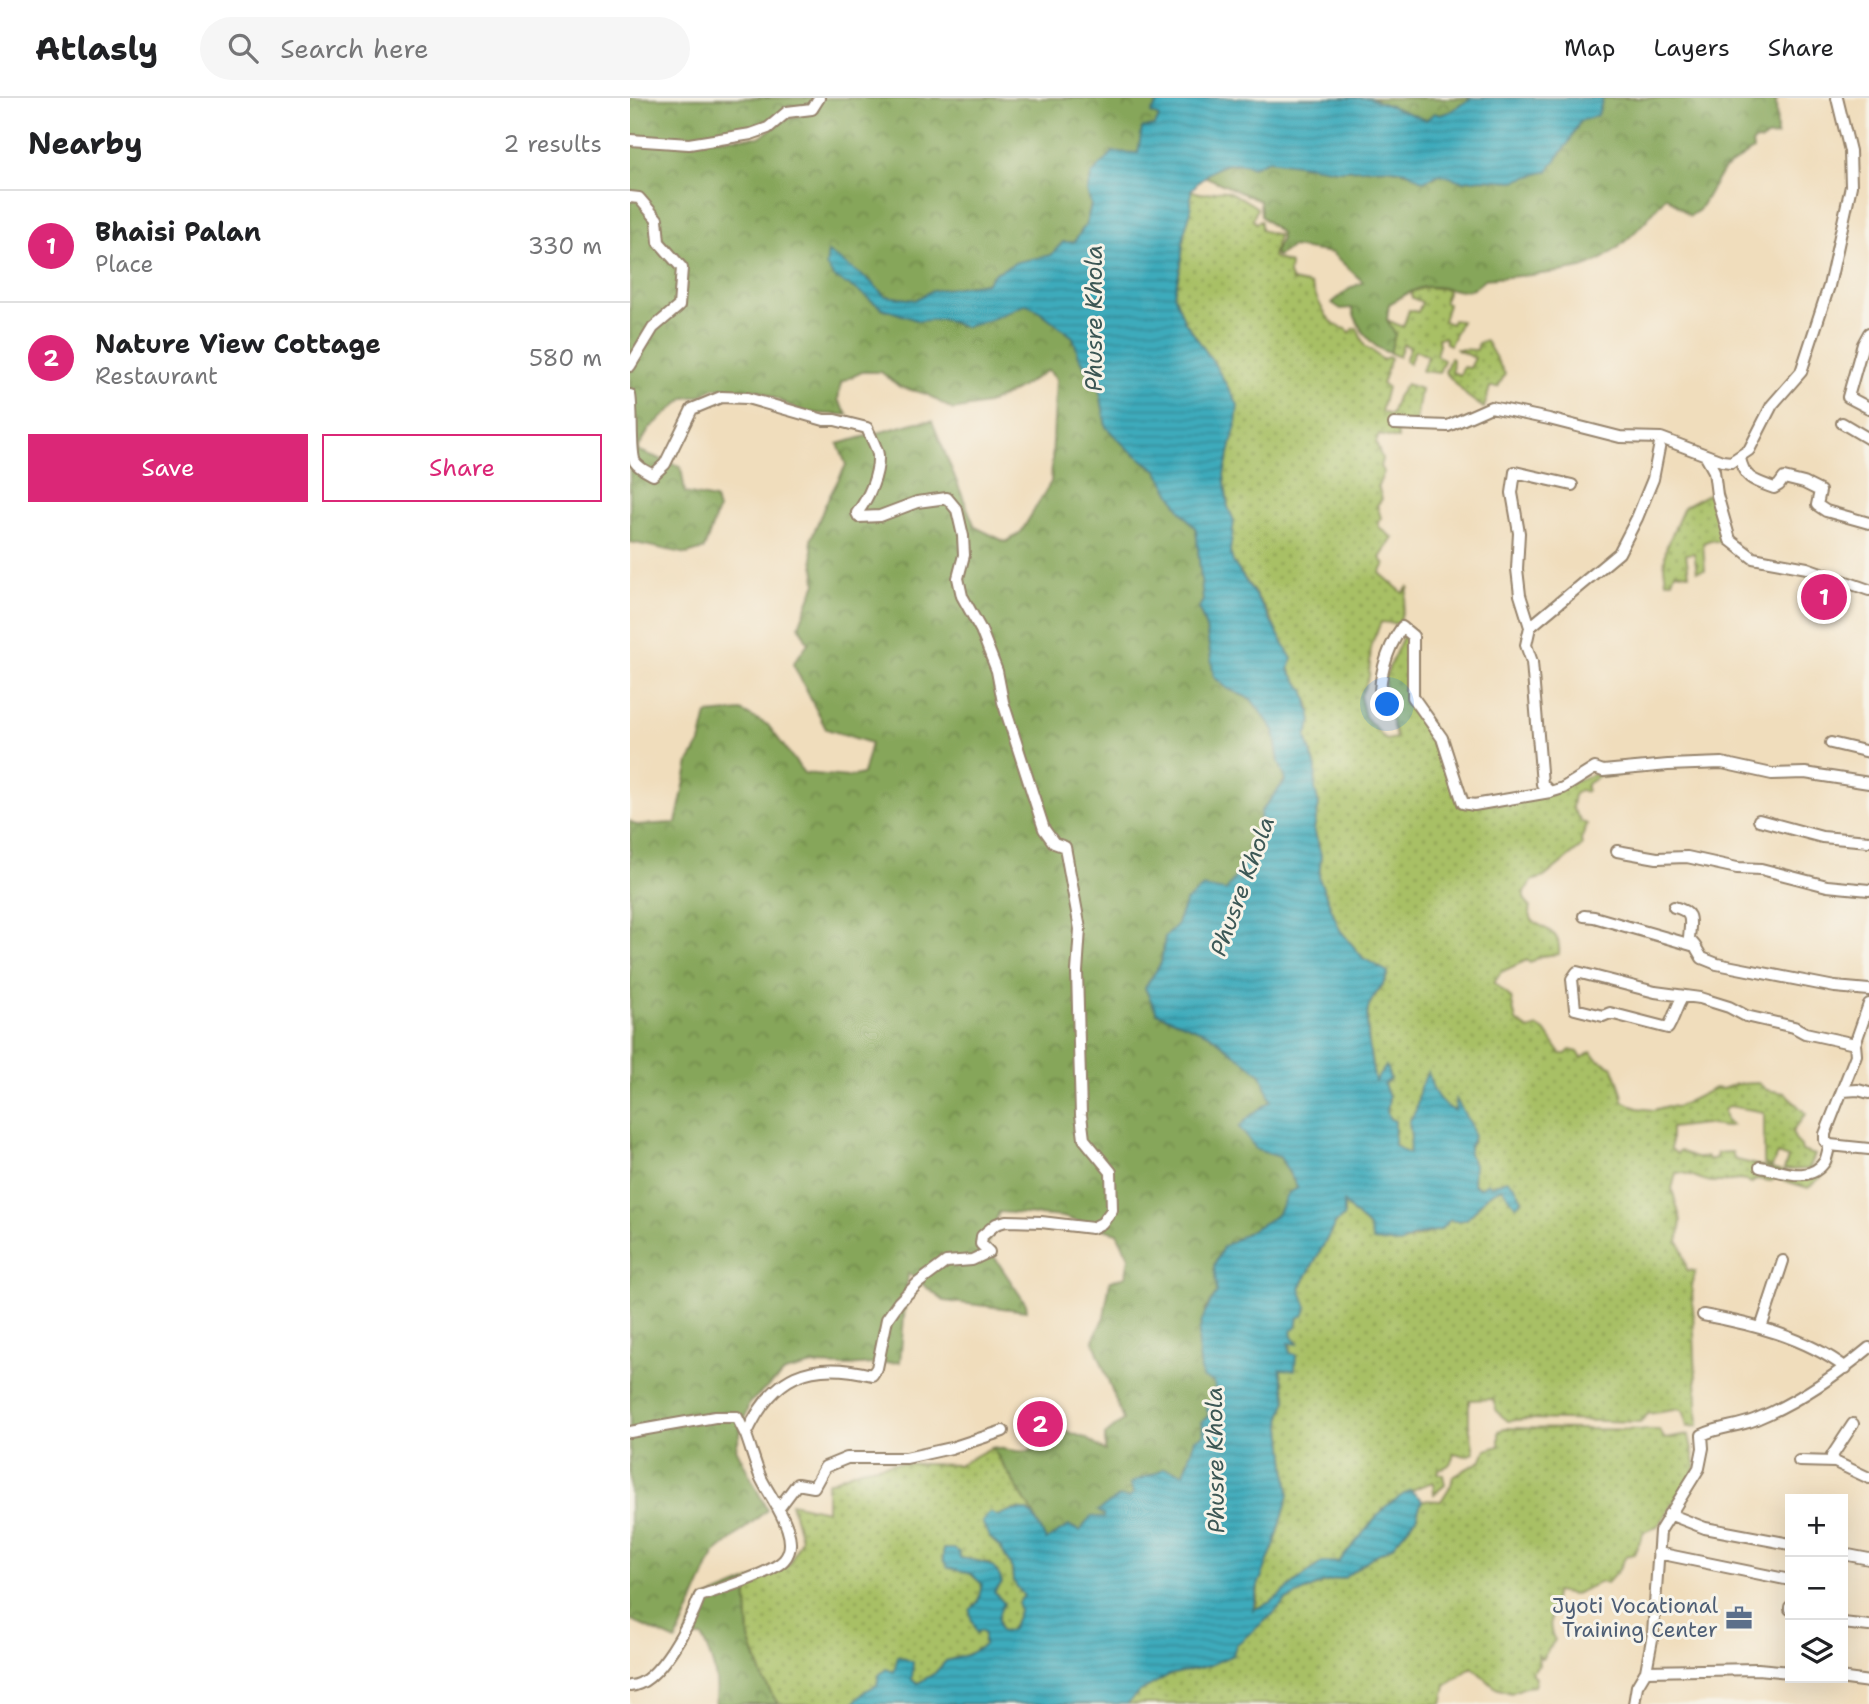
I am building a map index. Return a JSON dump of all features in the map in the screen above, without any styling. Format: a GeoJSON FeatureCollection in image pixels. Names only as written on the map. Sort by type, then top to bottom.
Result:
{"type":"FeatureCollection","features":[{"type":"Feature","properties":{"kind":"street"},"geometry":{"type":"LineString","coordinates":[[630,140],[689,144],[751,134],[768,128],[787,112],[812,109],[819,98]]}},
{"type":"Feature","properties":{"kind":"street"},"geometry":{"type":"LineString","coordinates":[[1394,424],[1448,426],[1491,407],[1620,437],[1661,438],[1722,461],[1740,458],[1749,450],[1772,405],[1801,372],[1829,286],[1851,186],[1850,151],[1837,98]]}},
{"type":"Feature","properties":{"kind":"street"},"geometry":{"type":"LineString","coordinates":[[630,197],[639,198],[657,219],[659,242],[682,268],[679,306],[653,328],[630,366]]}},
{"type":"Feature","properties":{"kind":"street"},"geometry":{"type":"LineString","coordinates":[[1869,334],[1863,344],[1848,397],[1869,408]]}},
{"type":"Feature","properties":{"kind":"street"},"geometry":{"type":"LineString","coordinates":[[630,395],[632,450],[635,461],[641,469],[653,475],[665,464],[692,409],[721,397],[747,398],[824,420],[867,428],[878,453],[875,477],[864,504],[857,513],[859,517],[880,516],[917,502],[947,498],[957,510],[964,555],[958,578],[962,596],[981,630],[997,671],[1003,702],[1044,829],[1054,843],[1065,847],[1070,866],[1080,929],[1077,972],[1084,1139],[1111,1172],[1112,1210],[1101,1223],[1092,1228],[1041,1222],[1006,1221],[996,1224],[982,1236],[981,1244],[989,1252],[972,1260],[946,1262],[899,1301],[887,1319],[877,1368],[872,1375],[857,1371],[818,1370],[792,1378],[778,1386],[756,1413],[746,1435]]}},
{"type":"Feature","properties":{"kind":"street"},"geometry":{"type":"LineString","coordinates":[[1842,423],[1869,439]]}},
{"type":"Feature","properties":{"kind":"street"},"geometry":{"type":"LineString","coordinates":[[1530,627],[1619,553],[1653,479],[1661,438]]}},
{"type":"Feature","properties":{"kind":"street"},"geometry":{"type":"LineString","coordinates":[[1704,455],[1714,471],[1717,495],[1730,540],[1753,558],[1807,568],[1869,590]]}},
{"type":"Feature","properties":{"kind":"street"},"geometry":{"type":"LineString","coordinates":[[1740,458],[1742,471],[1757,483],[1774,488],[1784,478],[1804,483],[1820,491],[1817,505],[1826,511],[1869,523]]}},
{"type":"Feature","properties":{"kind":"street"},"geometry":{"type":"LineString","coordinates":[[1550,792],[1542,784],[1532,663],[1526,645],[1530,627],[1520,595],[1517,569],[1519,533],[1511,493],[1515,472],[1572,485]]}},
{"type":"Feature","properties":{"kind":"street"},"geometry":{"type":"LineString","coordinates":[[1381,709],[1380,677],[1402,627],[1413,636],[1413,697],[1441,738],[1463,803],[1474,805],[1550,792],[1563,788],[1595,768],[1603,771],[1723,763],[1772,774],[1805,773],[1869,783]]}},
{"type":"Feature","properties":{"kind":"street"},"geometry":{"type":"LineString","coordinates":[[1831,743],[1869,752]]}},
{"type":"Feature","properties":{"kind":"street"},"geometry":{"type":"LineString","coordinates":[[1759,820],[1822,837],[1869,841]]}},
{"type":"Feature","properties":{"kind":"street"},"geometry":{"type":"LineString","coordinates":[[1617,850],[1657,858],[1687,858],[1737,868],[1761,869],[1827,886],[1869,890]]}},
{"type":"Feature","properties":{"kind":"street"},"geometry":{"type":"LineString","coordinates":[[1674,907],[1685,909],[1690,915],[1689,939],[1702,958],[1717,964],[1835,987],[1869,990]]}},
{"type":"Feature","properties":{"kind":"street"},"geometry":{"type":"LineString","coordinates":[[1584,916],[1695,946]]}},
{"type":"Feature","properties":{"kind":"street"},"geometry":{"type":"LineString","coordinates":[[1683,996],[1674,1009],[1674,1018],[1668,1028],[1610,1013],[1603,1016],[1575,1009],[1572,979],[1577,972],[1655,992],[1683,996],[1729,1007],[1746,1016],[1794,1027],[1805,1033],[1856,1044]]}},
{"type":"Feature","properties":{"kind":"street"},"geometry":{"type":"LineString","coordinates":[[1869,1004],[1856,1044],[1856,1055],[1825,1134],[1825,1141],[1830,1145],[1869,1149]]}},
{"type":"Feature","properties":{"kind":"street"},"geometry":{"type":"LineString","coordinates":[[1842,1091],[1857,1090],[1869,1093]]}},
{"type":"Feature","properties":{"kind":"street"},"geometry":{"type":"LineString","coordinates":[[1760,1167],[1797,1176],[1809,1173],[1825,1161],[1830,1145]]}},
{"type":"Feature","properties":{"kind":"street"},"geometry":{"type":"LineString","coordinates":[[1761,1328],[1783,1261]]}},
{"type":"Feature","properties":{"kind":"street"},"geometry":{"type":"LineString","coordinates":[[1703,1315],[1761,1328],[1826,1353],[1846,1368]]}},
{"type":"Feature","properties":{"kind":"street"},"geometry":{"type":"LineString","coordinates":[[1634,1704],[1637,1686],[1646,1671],[1653,1634],[1660,1531],[1699,1468],[1703,1448],[1702,1435],[1779,1410],[1846,1368],[1869,1348]]}},
{"type":"Feature","properties":{"kind":"street"},"geometry":{"type":"LineString","coordinates":[[630,1432],[715,1417],[737,1417],[761,1478],[779,1508],[790,1536],[790,1551],[783,1561],[700,1596],[691,1620],[674,1650],[647,1678],[636,1686],[630,1686]]}},
{"type":"Feature","properties":{"kind":"street"},"geometry":{"type":"LineString","coordinates":[[1835,1462],[1832,1456],[1853,1424]]}},
{"type":"Feature","properties":{"kind":"street"},"geometry":{"type":"LineString","coordinates":[[779,1508],[797,1483],[814,1487],[825,1467],[847,1458],[906,1458],[1003,1430]]}},
{"type":"Feature","properties":{"kind":"street"},"geometry":{"type":"LineString","coordinates":[[1799,1461],[1835,1462],[1869,1478]]}},
{"type":"Feature","properties":{"kind":"street"},"geometry":{"type":"LineString","coordinates":[[1669,1514],[1705,1528],[1785,1543]]}},
{"type":"Feature","properties":{"kind":"street"},"geometry":{"type":"LineString","coordinates":[[1658,1553],[1785,1579]]}},
{"type":"Feature","properties":{"kind":"street"},"geometry":{"type":"LineString","coordinates":[[1848,1555],[1869,1559]]}},
{"type":"Feature","properties":{"kind":"street"},"geometry":{"type":"LineString","coordinates":[[1848,1624],[1869,1626]]}},
{"type":"Feature","properties":{"kind":"street"},"geometry":{"type":"LineString","coordinates":[[1646,1671],[1758,1669],[1785,1672]]}},
{"type":"Feature","properties":{"kind":"street"},"geometry":{"type":"LineString","coordinates":[[1848,1679],[1869,1682]]}},
{"type":"Feature","properties":{"kind":"green space"},"geometry":{"type":"Polygon","coordinates":[[[630,98],[814,98],[809,106],[789,106],[757,129],[689,142],[630,138],[630,98]]]}},
{"type":"Feature","properties":{"kind":"green space"},"geometry":{"type":"Polygon","coordinates":[[[820,98],[1170,98],[1152,113],[1159,117],[1155,126],[1148,127],[1138,153],[1113,152],[1092,174],[1087,191],[1091,204],[1086,224],[1074,242],[1063,242],[1051,255],[995,273],[986,283],[931,291],[915,300],[885,296],[870,281],[852,271],[860,292],[882,308],[919,320],[943,319],[964,327],[989,320],[1026,304],[1038,310],[1073,337],[1079,356],[1100,391],[1106,427],[1128,449],[1157,470],[1181,511],[1196,529],[1203,600],[1199,609],[1206,628],[1214,677],[1228,689],[1251,699],[1274,730],[1279,762],[1286,780],[1261,811],[1259,827],[1232,885],[1226,891],[1186,901],[1176,926],[1165,937],[1161,963],[1145,988],[1157,1013],[1209,1034],[1261,1074],[1271,1101],[1250,1116],[1257,1150],[1280,1157],[1298,1189],[1288,1193],[1277,1215],[1223,1247],[1214,1265],[1217,1293],[1205,1310],[1217,1403],[1209,1415],[1204,1435],[1195,1440],[1183,1473],[1156,1475],[1129,1498],[1099,1511],[1104,1518],[1090,1520],[1080,1531],[1069,1526],[1045,1541],[1034,1515],[992,1447],[1022,1451],[1036,1449],[1050,1438],[1057,1428],[1085,1438],[1105,1451],[1105,1435],[1123,1420],[1093,1340],[1104,1317],[1110,1281],[1126,1276],[1129,1257],[1117,1233],[1063,1217],[999,1212],[987,1246],[1026,1304],[1027,1311],[944,1301],[908,1273],[900,1362],[845,1366],[813,1365],[785,1372],[749,1403],[736,1448],[767,1510],[714,1554],[676,1641],[630,1620],[630,821],[636,825],[676,823],[689,762],[700,743],[707,714],[741,711],[768,725],[804,773],[848,777],[863,774],[871,743],[826,729],[793,664],[808,643],[799,626],[816,583],[811,539],[846,465],[838,444],[917,422],[932,421],[975,527],[1006,542],[1021,532],[1051,482],[1056,379],[1048,370],[987,404],[953,410],[926,394],[900,387],[881,372],[862,372],[841,382],[838,400],[848,415],[805,413],[758,390],[714,388],[701,396],[685,398],[650,428],[637,450],[681,467],[685,493],[715,499],[718,510],[704,549],[687,554],[630,542],[630,142],[759,137],[787,119],[817,111],[820,98]]]}},
{"type":"Feature","properties":{"kind":"green space"},"geometry":{"type":"Polygon","coordinates":[[[1369,98],[1472,98],[1449,112],[1426,120],[1369,98]]]}},
{"type":"Feature","properties":{"kind":"green space"},"geometry":{"type":"Polygon","coordinates":[[[1603,98],[1779,98],[1776,99],[1777,136],[1766,137],[1762,141],[1756,140],[1752,144],[1753,150],[1723,170],[1699,210],[1690,216],[1666,196],[1628,238],[1593,264],[1557,272],[1484,279],[1471,289],[1425,287],[1406,294],[1389,304],[1387,320],[1395,334],[1390,353],[1371,342],[1357,322],[1352,308],[1341,309],[1332,303],[1363,282],[1332,253],[1292,247],[1277,256],[1274,253],[1281,239],[1280,233],[1261,216],[1260,201],[1204,176],[1227,165],[1253,167],[1268,159],[1339,170],[1387,168],[1434,178],[1440,173],[1462,181],[1514,181],[1569,142],[1580,121],[1598,114],[1603,98]]]}},
{"type":"Feature","properties":{"kind":"green space"},"geometry":{"type":"Polygon","coordinates":[[[1191,190],[1202,194],[1226,191],[1257,208],[1253,220],[1256,223],[1261,221],[1261,230],[1278,235],[1273,257],[1290,264],[1289,275],[1292,281],[1311,285],[1324,313],[1334,324],[1350,333],[1357,328],[1365,347],[1382,360],[1391,358],[1382,384],[1387,387],[1381,412],[1391,415],[1397,397],[1406,384],[1421,389],[1416,422],[1397,427],[1398,439],[1379,435],[1376,443],[1382,459],[1380,467],[1384,472],[1378,486],[1382,499],[1377,505],[1381,518],[1378,522],[1379,527],[1393,538],[1380,558],[1385,564],[1380,573],[1403,593],[1409,586],[1399,624],[1381,622],[1371,645],[1369,677],[1360,697],[1365,717],[1386,740],[1396,738],[1384,679],[1404,634],[1411,642],[1412,697],[1442,744],[1459,806],[1510,803],[1595,774],[1603,773],[1620,775],[1603,777],[1602,774],[1587,784],[1585,792],[1580,790],[1575,793],[1572,808],[1582,822],[1587,824],[1581,840],[1582,846],[1544,877],[1532,881],[1524,892],[1532,920],[1552,932],[1558,940],[1559,954],[1541,956],[1530,963],[1527,960],[1501,972],[1494,982],[1511,998],[1516,1021],[1529,1030],[1538,1027],[1546,1032],[1561,1054],[1570,1050],[1578,1052],[1582,1058],[1591,1052],[1599,1060],[1613,1067],[1623,1101],[1637,1108],[1653,1110],[1668,1106],[1677,1107],[1715,1088],[1722,1089],[1736,1084],[1758,1083],[1767,1090],[1785,1093],[1806,1114],[1792,1132],[1796,1141],[1802,1151],[1815,1155],[1809,1169],[1784,1170],[1788,1158],[1777,1154],[1772,1167],[1764,1164],[1764,1112],[1729,1106],[1724,1110],[1726,1121],[1732,1125],[1724,1127],[1704,1124],[1671,1128],[1671,1149],[1677,1154],[1680,1150],[1695,1158],[1706,1156],[1709,1160],[1716,1158],[1717,1153],[1732,1152],[1735,1160],[1803,1178],[1834,1147],[1831,1169],[1808,1188],[1776,1178],[1771,1181],[1756,1179],[1752,1183],[1738,1180],[1714,1182],[1676,1173],[1672,1189],[1681,1221],[1678,1242],[1687,1270],[1695,1271],[1692,1286],[1698,1426],[1687,1427],[1684,1412],[1680,1409],[1648,1414],[1640,1422],[1526,1419],[1508,1421],[1497,1412],[1493,1399],[1469,1400],[1469,1425],[1474,1453],[1466,1456],[1454,1453],[1450,1464],[1439,1469],[1438,1473],[1443,1475],[1445,1485],[1434,1494],[1433,1482],[1404,1495],[1380,1514],[1339,1562],[1322,1562],[1271,1602],[1253,1611],[1257,1602],[1258,1586],[1275,1543],[1289,1495],[1281,1417],[1287,1400],[1280,1368],[1290,1353],[1291,1331],[1298,1321],[1300,1288],[1335,1224],[1344,1216],[1343,1202],[1369,1228],[1400,1244],[1433,1232],[1450,1220],[1464,1220],[1486,1197],[1503,1188],[1515,1202],[1522,1199],[1498,1183],[1479,1188],[1473,1183],[1473,1161],[1469,1154],[1469,1147],[1473,1142],[1471,1125],[1456,1100],[1455,1111],[1442,1105],[1431,1087],[1420,1087],[1416,1110],[1409,1122],[1409,1155],[1394,1145],[1395,1121],[1390,1119],[1387,1112],[1389,1098],[1384,1084],[1390,1079],[1386,1067],[1375,1082],[1367,1026],[1370,1004],[1388,972],[1363,958],[1340,930],[1319,878],[1321,855],[1314,829],[1319,805],[1315,789],[1316,768],[1306,737],[1310,725],[1310,707],[1289,668],[1272,621],[1233,562],[1230,551],[1234,521],[1228,507],[1224,475],[1227,458],[1214,363],[1184,320],[1174,294],[1181,265],[1184,233],[1191,210],[1191,190]]]}},
{"type":"Feature","properties":{"kind":"green space"},"geometry":{"type":"Polygon","coordinates":[[[1426,287],[1448,289],[1444,302],[1448,304],[1443,321],[1451,324],[1453,320],[1461,321],[1450,345],[1444,337],[1438,338],[1436,355],[1444,360],[1439,373],[1422,371],[1428,356],[1415,350],[1409,364],[1405,361],[1410,347],[1403,344],[1399,357],[1390,353],[1395,334],[1387,320],[1403,327],[1409,310],[1418,312],[1422,302],[1412,298],[1411,292],[1426,287]]]}},
{"type":"Feature","properties":{"kind":"green space"},"geometry":{"type":"Polygon","coordinates":[[[1486,341],[1505,374],[1498,387],[1490,387],[1484,408],[1467,396],[1445,372],[1450,358],[1453,360],[1452,372],[1460,375],[1463,367],[1470,368],[1475,358],[1455,349],[1477,350],[1478,343],[1486,341]]]}},
{"type":"Feature","properties":{"kind":"green space"},"geometry":{"type":"Polygon","coordinates":[[[1712,492],[1727,544],[1710,540],[1703,543],[1705,570],[1697,571],[1694,553],[1686,554],[1689,574],[1675,572],[1672,581],[1666,581],[1666,548],[1684,507],[1712,492]]]}},
{"type":"Feature","properties":{"kind":"green space"},"geometry":{"type":"Polygon","coordinates":[[[1504,1428],[1659,1430],[1665,1439],[1689,1435],[1696,1468],[1659,1525],[1644,1532],[1634,1554],[1626,1556],[1607,1583],[1600,1582],[1573,1595],[1555,1592],[1550,1623],[1555,1640],[1542,1659],[1538,1655],[1539,1665],[1531,1673],[1536,1678],[1534,1686],[1511,1693],[1496,1688],[1472,1667],[1446,1686],[1442,1704],[1127,1704],[1139,1692],[1169,1675],[1208,1666],[1272,1615],[1286,1600],[1322,1583],[1344,1578],[1372,1557],[1392,1547],[1416,1518],[1422,1500],[1441,1501],[1453,1476],[1481,1461],[1486,1450],[1499,1446],[1499,1431],[1504,1428]]]}},
{"type":"Feature","properties":{"kind":"green space"},"geometry":{"type":"Polygon","coordinates":[[[992,1447],[1034,1515],[1024,1510],[1016,1510],[997,1516],[989,1537],[1001,1548],[1012,1569],[1013,1581],[1024,1596],[1018,1602],[1019,1611],[1012,1629],[1004,1633],[1000,1631],[997,1614],[1004,1603],[994,1592],[989,1563],[959,1558],[943,1549],[982,1584],[978,1602],[974,1605],[980,1630],[984,1632],[984,1645],[967,1655],[946,1661],[935,1673],[918,1683],[895,1672],[879,1675],[877,1685],[855,1703],[858,1704],[778,1704],[764,1681],[749,1639],[746,1582],[789,1565],[801,1539],[791,1503],[827,1511],[827,1483],[860,1469],[893,1463],[959,1465],[992,1447]]]}},
{"type":"Feature","properties":{"kind":"green space"},"geometry":{"type":"Polygon","coordinates":[[[746,1582],[749,1639],[764,1681],[778,1704],[715,1704],[714,1670],[702,1637],[685,1637],[703,1600],[746,1582]]]}},
{"type":"Feature","properties":{"kind":"water","name":"Phusre Khola"},"geometry":{"type":"Polygon","coordinates":[[[1170,98],[1369,98],[1426,120],[1434,113],[1440,115],[1449,112],[1472,98],[1603,98],[1598,115],[1580,121],[1548,171],[1514,181],[1462,181],[1440,174],[1423,181],[1406,171],[1387,168],[1339,170],[1268,160],[1252,167],[1234,163],[1218,167],[1191,190],[1191,211],[1184,233],[1181,265],[1174,294],[1184,320],[1214,363],[1238,405],[1224,475],[1228,507],[1234,521],[1230,551],[1233,562],[1263,607],[1292,659],[1289,670],[1305,692],[1312,721],[1306,737],[1316,768],[1315,789],[1319,805],[1314,829],[1321,855],[1319,878],[1340,930],[1363,958],[1388,972],[1370,1003],[1367,1025],[1375,1081],[1386,1066],[1390,1079],[1384,1084],[1389,1098],[1387,1112],[1390,1119],[1395,1121],[1394,1145],[1409,1154],[1409,1122],[1416,1110],[1420,1087],[1428,1072],[1440,1100],[1455,1111],[1456,1099],[1471,1125],[1474,1137],[1469,1154],[1474,1165],[1473,1184],[1479,1188],[1488,1183],[1491,1186],[1507,1180],[1515,1186],[1522,1200],[1516,1206],[1502,1188],[1486,1197],[1464,1220],[1450,1220],[1440,1230],[1414,1236],[1400,1244],[1373,1241],[1369,1228],[1344,1203],[1344,1216],[1335,1224],[1300,1288],[1307,1307],[1303,1316],[1298,1317],[1296,1328],[1291,1331],[1298,1344],[1289,1343],[1290,1353],[1296,1355],[1295,1370],[1280,1369],[1287,1400],[1281,1417],[1289,1495],[1275,1543],[1258,1586],[1253,1610],[1271,1602],[1322,1562],[1339,1562],[1385,1507],[1410,1490],[1422,1500],[1416,1518],[1392,1547],[1372,1557],[1344,1578],[1322,1583],[1286,1600],[1236,1645],[1233,1655],[1208,1666],[1169,1675],[1139,1692],[1127,1704],[858,1704],[855,1702],[865,1691],[877,1685],[879,1675],[886,1669],[894,1672],[898,1656],[913,1662],[912,1680],[918,1683],[935,1673],[946,1661],[967,1655],[984,1645],[984,1632],[980,1630],[977,1633],[970,1610],[978,1602],[982,1584],[971,1574],[948,1568],[943,1560],[943,1549],[954,1549],[959,1552],[960,1558],[986,1563],[996,1570],[1002,1583],[994,1592],[1004,1603],[998,1617],[1000,1631],[1012,1629],[1019,1611],[1018,1602],[1024,1596],[1013,1581],[1012,1569],[1001,1548],[989,1537],[982,1522],[990,1512],[997,1516],[1017,1510],[1029,1512],[1046,1540],[1069,1526],[1080,1531],[1091,1516],[1104,1518],[1098,1511],[1119,1497],[1129,1498],[1134,1493],[1130,1484],[1134,1482],[1164,1468],[1184,1473],[1195,1439],[1204,1435],[1202,1422],[1209,1415],[1206,1407],[1217,1402],[1214,1382],[1202,1378],[1198,1343],[1204,1315],[1217,1293],[1214,1266],[1223,1247],[1277,1215],[1288,1193],[1298,1188],[1280,1157],[1257,1150],[1239,1127],[1271,1101],[1261,1074],[1209,1034],[1157,1013],[1145,988],[1161,963],[1165,937],[1176,926],[1186,901],[1203,887],[1226,891],[1243,865],[1259,827],[1261,811],[1286,780],[1279,762],[1274,730],[1251,699],[1228,689],[1214,677],[1206,628],[1199,608],[1203,600],[1196,529],[1181,511],[1157,470],[1128,449],[1106,427],[1100,391],[1079,356],[1073,337],[1038,310],[1026,304],[989,320],[964,327],[943,319],[919,321],[882,308],[834,277],[826,266],[828,252],[870,281],[885,296],[915,300],[931,291],[986,283],[995,273],[1017,262],[1051,255],[1063,242],[1074,242],[1086,224],[1091,205],[1087,191],[1092,174],[1113,152],[1138,153],[1142,128],[1155,126],[1159,117],[1151,113],[1160,101],[1169,101],[1170,98]]]}},
{"type":"Feature","properties":{"kind":"place","name":"Bhaisi Palan"},"geometry":{"type":"Point","coordinates":[1824,597]}},
{"type":"Feature","properties":{"kind":"place","name":"Nature View Cottage"},"geometry":{"type":"Point","coordinates":[1040,1424]}},
{"type":"Feature","properties":{"kind":"place","name":"Jyoti Vocational Training Center"},"geometry":{"type":"Point","coordinates":[1739,1618]}}]}
